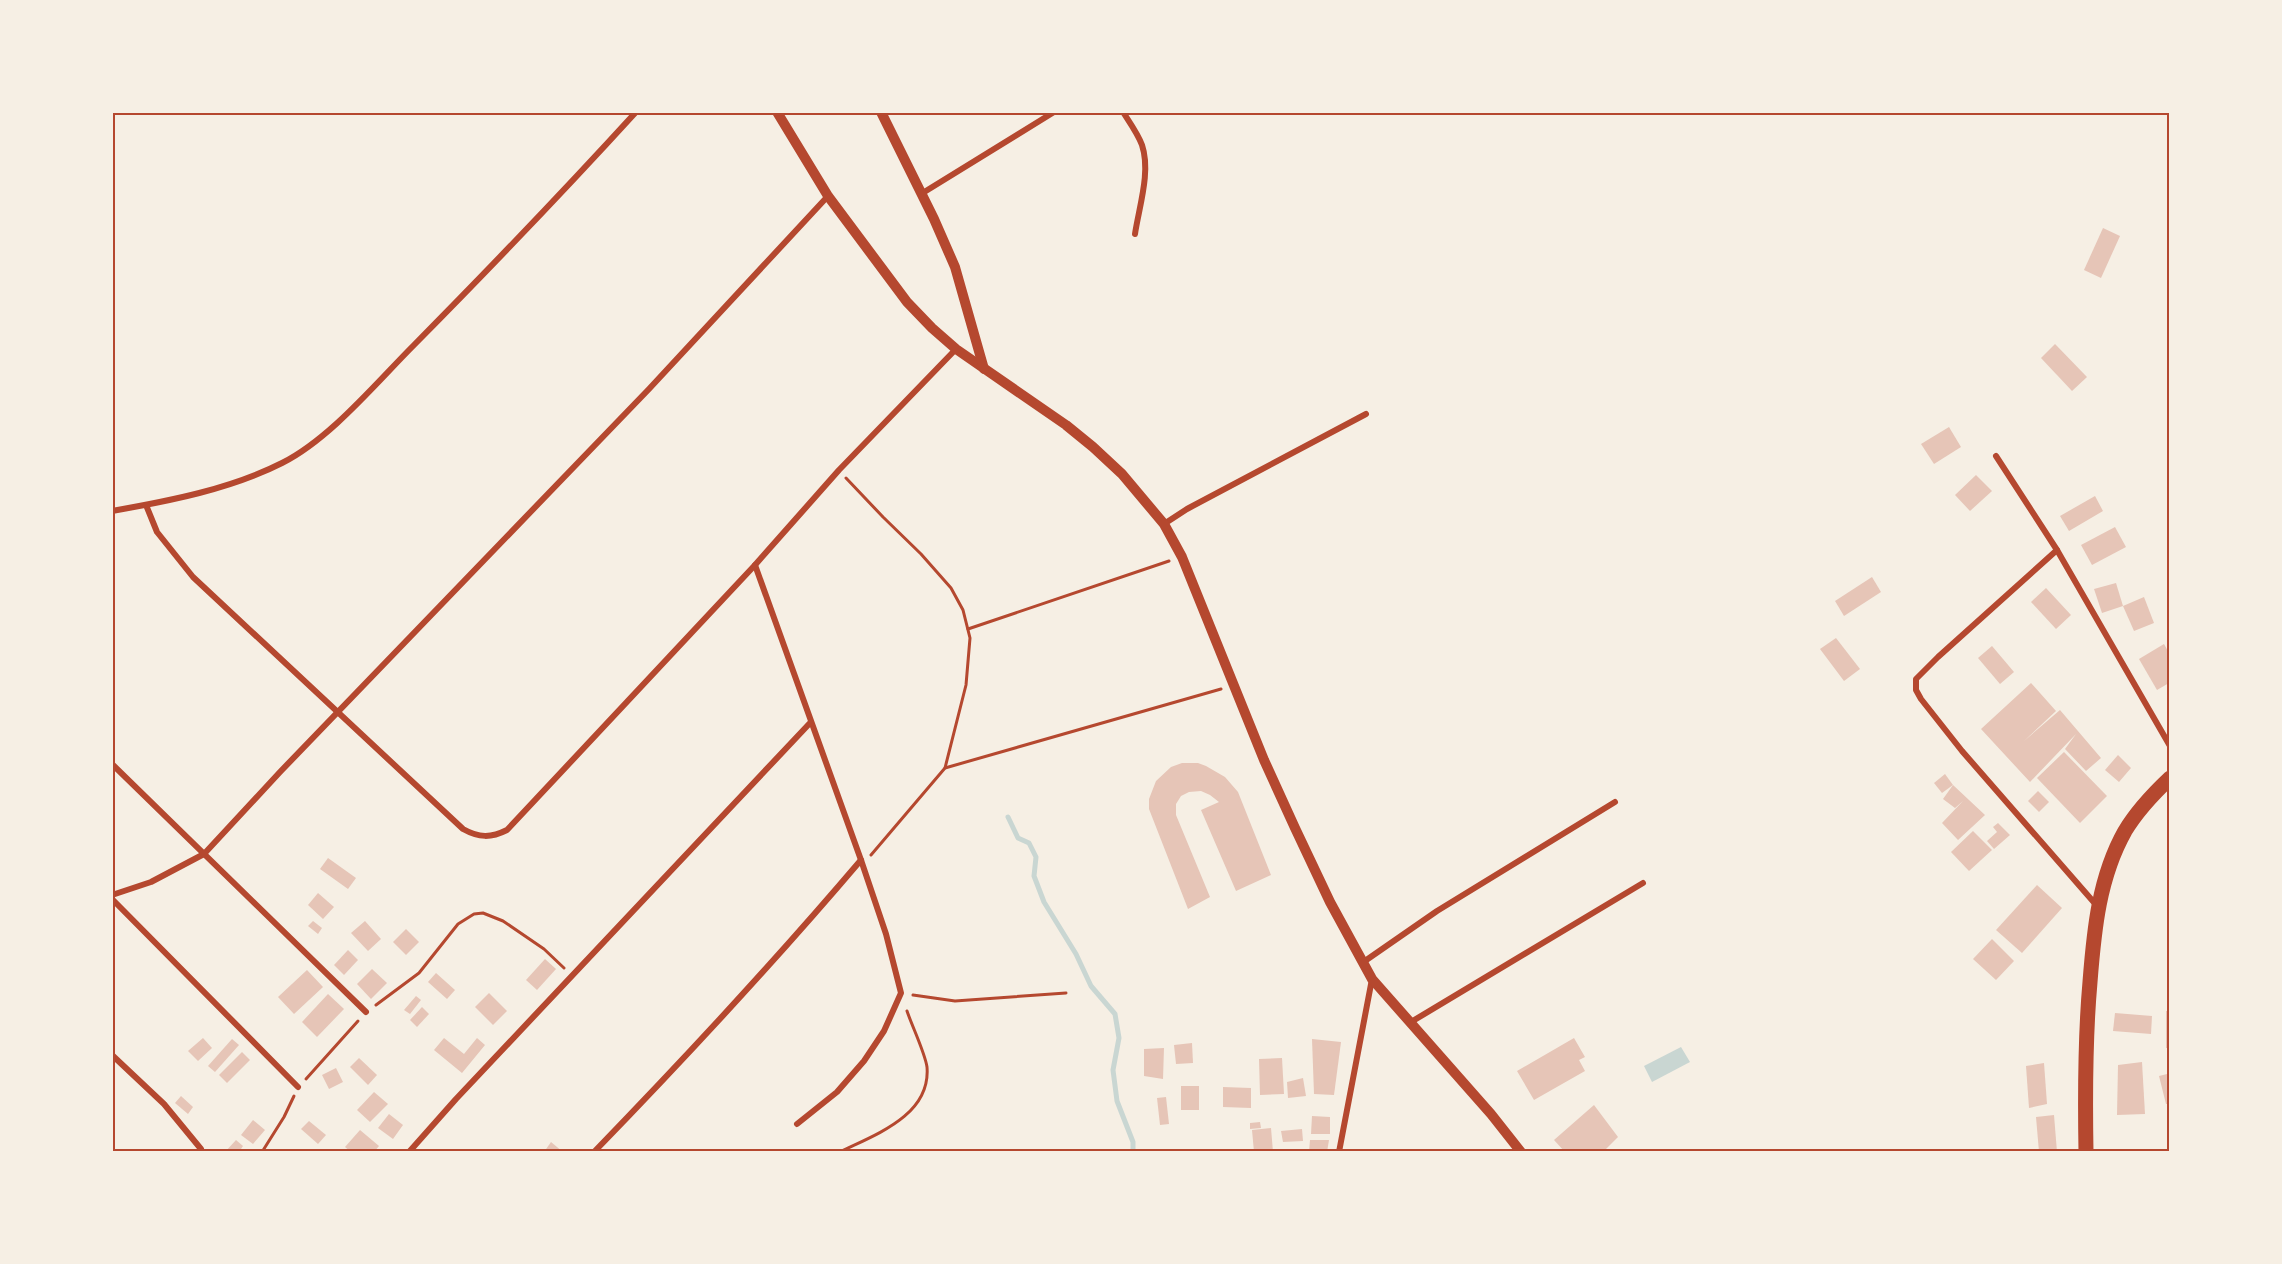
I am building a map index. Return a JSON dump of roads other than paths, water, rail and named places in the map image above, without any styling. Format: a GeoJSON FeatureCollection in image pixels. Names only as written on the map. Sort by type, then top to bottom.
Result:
{"type":"FeatureCollection","features":[{"type":"Feature","properties":{"kind":"main road"},"geometry":{"type":"LineString","coordinates":[[2086,1152],[2086,1024],[2098,907],[2110,865],[2126,831],[2149,798],[2169,778]]}},
{"type":"Feature","properties":{"kind":"street"},"geometry":{"type":"LineString","coordinates":[[112,511],[146,505],[250,477],[284,462],[307,447],[336,423],[380,380],[548,208],[636,112]]}},
{"type":"Feature","properties":{"kind":"street"},"geometry":{"type":"LineString","coordinates":[[777,112],[828,196],[907,302],[956,349],[1066,425],[1093,447],[1122,474],[1164,524],[1182,557],[1264,760],[1362,963],[1372,979],[1491,1114],[1521,1152]]}},
{"type":"Feature","properties":{"kind":"street"},"geometry":{"type":"LineString","coordinates":[[881,112],[955,267],[984,369]]}},
{"type":"Feature","properties":{"kind":"street"},"geometry":{"type":"LineString","coordinates":[[921,194],[1054,112]]}},
{"type":"Feature","properties":{"kind":"street"},"geometry":{"type":"LineString","coordinates":[[1123,112],[1139,138],[1145,158],[1135,234]]}},
{"type":"Feature","properties":{"kind":"street"},"geometry":{"type":"LineString","coordinates":[[298,1087],[112,897],[151,882],[204,854],[649,389],[828,196]]}},
{"type":"Feature","properties":{"kind":"street"},"geometry":{"type":"LineString","coordinates":[[146,505],[157,532],[193,577],[218,603],[463,829],[473,835],[486,837],[497,835],[507,830],[754,565],[839,470],[956,349]]}},
{"type":"Feature","properties":{"kind":"street"},"geometry":{"type":"LineString","coordinates":[[1164,524],[1187,509],[1366,414]]}},
{"type":"Feature","properties":{"kind":"street"},"geometry":{"type":"LineString","coordinates":[[1996,456],[2057,550],[2169,746]]}},
{"type":"Feature","properties":{"kind":"street"},"geometry":{"type":"LineString","coordinates":[[2057,550],[1938,657],[1916,680],[1916,690],[1962,751],[2098,907]]}},
{"type":"Feature","properties":{"kind":"street"},"geometry":{"type":"LineString","coordinates":[[754,565],[862,863],[886,934],[901,993],[884,1031],[864,1061],[837,1092],[797,1124]]}},
{"type":"Feature","properties":{"kind":"street"},"geometry":{"type":"LineString","coordinates":[[409,1152],[456,1099],[810,723]]}},
{"type":"Feature","properties":{"kind":"street"},"geometry":{"type":"LineString","coordinates":[[112,764],[366,1012]]}},
{"type":"Feature","properties":{"kind":"street"},"geometry":{"type":"LineString","coordinates":[[1362,963],[1437,911],[1616,802]]}},
{"type":"Feature","properties":{"kind":"street"},"geometry":{"type":"LineString","coordinates":[[594,1152],[862,863]]}},
{"type":"Feature","properties":{"kind":"street"},"geometry":{"type":"LineString","coordinates":[[1411,1022],[1643,883]]}},
{"type":"Feature","properties":{"kind":"street"},"geometry":{"type":"LineString","coordinates":[[1339,1152],[1372,979]]}},
{"type":"Feature","properties":{"kind":"street"},"geometry":{"type":"LineString","coordinates":[[113,1058],[164,1104],[201,1149]]}},
{"type":"Feature","properties":{"kind":"waterway"},"geometry":{"type":"LineString","coordinates":[[1008,817],[1018,838],[1029,843],[1036,857],[1034,876],[1044,902],[1076,954],[1091,986],[1115,1014],[1119,1038],[1113,1070],[1117,1101],[1133,1142],[1133,1152]]}}]}
